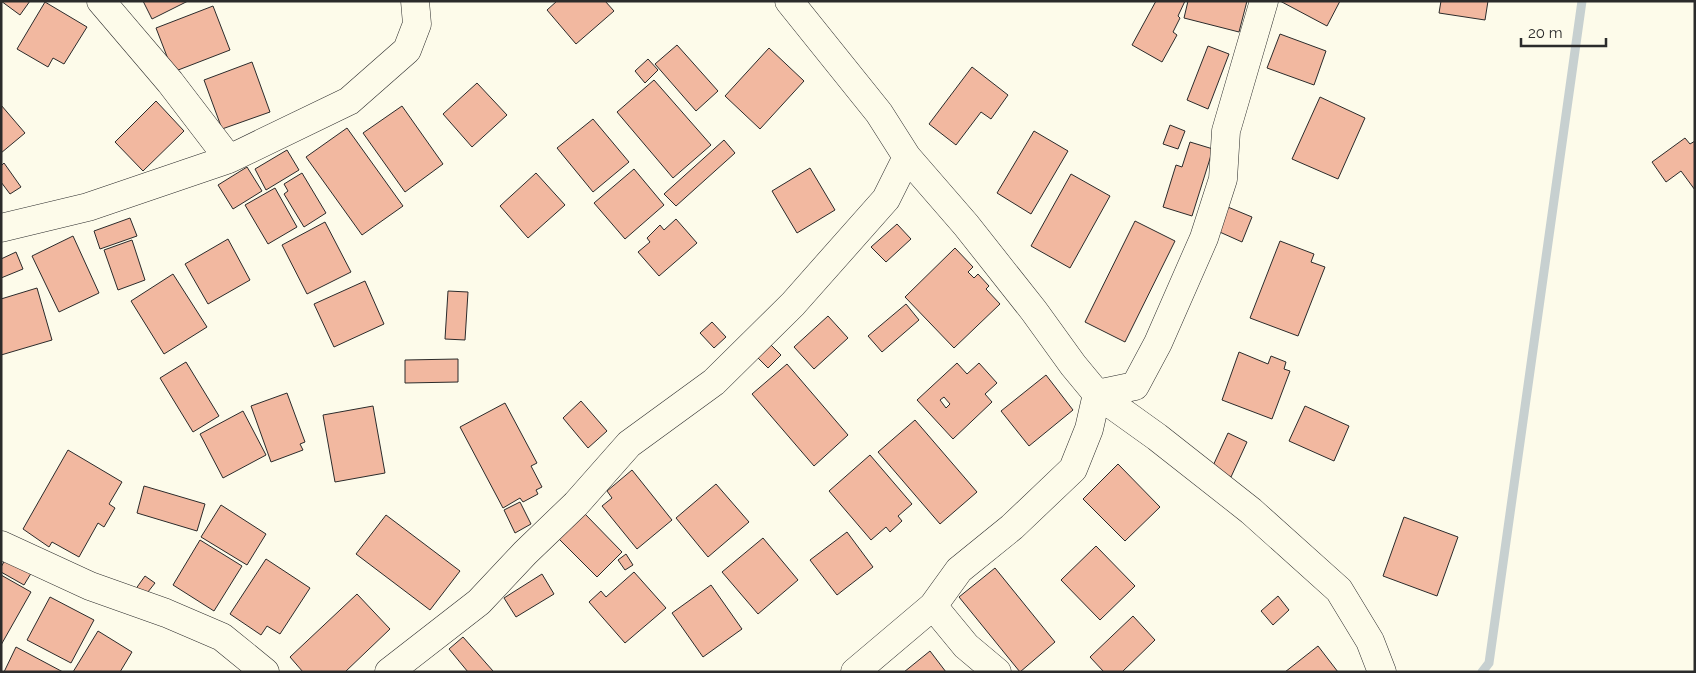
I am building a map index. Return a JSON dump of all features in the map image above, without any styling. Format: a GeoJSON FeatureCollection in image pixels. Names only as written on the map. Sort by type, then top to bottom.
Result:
{"type":"FeatureCollection","features":[{"type":"Feature","properties":{"kind":"street"},"geometry":{"type":"LineString","coordinates":[[101,1],[170,82],[229,159]]}},
{"type":"Feature","properties":{"kind":"street"},"geometry":{"type":"LineString","coordinates":[[1,228],[88,207],[229,159],[349,101],[407,50],[417,24],[415,1]]}},
{"type":"Feature","properties":{"kind":"street"},"geometry":{"type":"LineString","coordinates":[[789,1],[879,113],[907,158],[966,225],[1097,394],[1157,437],[1251,511],[1339,590],[1370,641],[1382,672]]}},
{"type":"Feature","properties":{"kind":"street"},"geometry":{"type":"LineString","coordinates":[[1097,394],[1135,386],[1158,343],[1204,238],[1224,179],[1226,131],[1264,1]]}},
{"type":"Feature","properties":{"kind":"street"},"geometry":{"type":"LineString","coordinates":[[389,672],[479,602],[525,553],[576,504],[629,444],[714,382],[793,304],[886,199],[907,158]]}},
{"type":"Feature","properties":{"kind":"street"},"geometry":{"type":"LineString","coordinates":[[855,672],[933,606],[959,570],[1012,527],[1073,469],[1089,429],[1097,394]]}},
{"type":"Feature","properties":{"kind":"street"},"geometry":{"type":"LineString","coordinates":[[1,545],[90,586],[166,613],[222,637],[265,672]]}},
{"type":"Feature","properties":{"kind":"street"},"geometry":{"type":"LineString","coordinates":[[933,606],[966,646],[997,672]]}},
{"type":"Feature","properties":{"kind":"building"},"geometry":{"type":"Polygon","coordinates":[[[1,1],[30,1],[20,15],[1,1]]]}},
{"type":"Feature","properties":{"kind":"building"},"geometry":{"type":"Polygon","coordinates":[[[143,1],[188,1],[152,19],[143,1]]]}},
{"type":"Feature","properties":{"kind":"building"},"geometry":{"type":"Polygon","coordinates":[[[557,1],[605,1],[614,11],[576,44],[547,10],[557,1]]]}},
{"type":"Feature","properties":{"kind":"building"},"geometry":{"type":"Polygon","coordinates":[[[1156,1],[1185,1],[1173,32],[1177,35],[1162,62],[1132,45],[1156,1]]]}},
{"type":"Feature","properties":{"kind":"building"},"geometry":{"type":"Polygon","coordinates":[[[1188,1],[1247,1],[1239,32],[1184,18],[1188,1]]]}},
{"type":"Feature","properties":{"kind":"building"},"geometry":{"type":"Polygon","coordinates":[[[1280,1],[1340,1],[1327,26],[1280,1]]]}},
{"type":"Feature","properties":{"kind":"building"},"geometry":{"type":"Polygon","coordinates":[[[1441,1],[1488,1],[1485,20],[1439,13],[1441,1]]]}},
{"type":"Feature","properties":{"kind":"building"},"geometry":{"type":"Polygon","coordinates":[[[45,2],[87,27],[64,64],[53,58],[48,67],[17,49],[45,2]]]}},
{"type":"Feature","properties":{"kind":"building"},"geometry":{"type":"Polygon","coordinates":[[[213,6],[230,50],[173,72],[156,28],[213,6]]]}},
{"type":"Feature","properties":{"kind":"building"},"geometry":{"type":"Polygon","coordinates":[[[1280,34],[1326,51],[1314,85],[1267,68],[1280,34]]]}},
{"type":"Feature","properties":{"kind":"building"},"geometry":{"type":"Polygon","coordinates":[[[677,45],[718,91],[696,111],[655,64],[677,45]]]}},
{"type":"Feature","properties":{"kind":"building"},"geometry":{"type":"Polygon","coordinates":[[[1208,46],[1229,54],[1208,109],[1187,100],[1208,46]]]}},
{"type":"Feature","properties":{"kind":"building"},"geometry":{"type":"Polygon","coordinates":[[[769,48],[804,81],[760,129],[725,96],[769,48]]]}},
{"type":"Feature","properties":{"kind":"building"},"geometry":{"type":"Polygon","coordinates":[[[648,59],[658,70],[645,83],[635,71],[648,59]]]}},
{"type":"Feature","properties":{"kind":"building"},"geometry":{"type":"Polygon","coordinates":[[[252,62],[270,112],[222,129],[204,80],[252,62]]]}},
{"type":"Feature","properties":{"kind":"building"},"geometry":{"type":"Polygon","coordinates":[[[972,67],[1008,95],[991,119],[981,112],[956,145],[929,124],[972,67]]]}},
{"type":"Feature","properties":{"kind":"building"},"geometry":{"type":"Polygon","coordinates":[[[654,80],[711,145],[673,178],[617,112],[654,80]]]}},
{"type":"Feature","properties":{"kind":"building"},"geometry":{"type":"Polygon","coordinates":[[[477,83],[507,115],[472,147],[443,114],[477,83]]]}},
{"type":"Feature","properties":{"kind":"building"},"geometry":{"type":"Polygon","coordinates":[[[1320,97],[1365,118],[1338,179],[1292,159],[1320,97]]]}},
{"type":"Feature","properties":{"kind":"building"},"geometry":{"type":"Polygon","coordinates":[[[156,101],[184,131],[143,171],[115,142],[156,101]]]}},
{"type":"Feature","properties":{"kind":"building"},"geometry":{"type":"Polygon","coordinates":[[[1,105],[25,133],[1,153],[1,105]]]}},
{"type":"Feature","properties":{"kind":"building"},"geometry":{"type":"Polygon","coordinates":[[[402,106],[443,164],[405,192],[363,133],[402,106]]]}},
{"type":"Feature","properties":{"kind":"building"},"geometry":{"type":"Polygon","coordinates":[[[593,119],[629,162],[593,192],[557,148],[593,119]]]}},
{"type":"Feature","properties":{"kind":"building"},"geometry":{"type":"Polygon","coordinates":[[[1170,125],[1185,131],[1178,149],[1163,144],[1170,125]]]}},
{"type":"Feature","properties":{"kind":"building"},"geometry":{"type":"Polygon","coordinates":[[[347,128],[403,206],[362,235],[306,157],[347,128]]]}},
{"type":"Feature","properties":{"kind":"building"},"geometry":{"type":"Polygon","coordinates":[[[1034,131],[1068,151],[1031,214],[997,193],[1034,131]]]}},
{"type":"Feature","properties":{"kind":"building"},"geometry":{"type":"Polygon","coordinates":[[[1685,138],[1690,144],[1695,141],[1695,190],[1681,171],[1666,182],[1652,162],[1685,138]]]}},
{"type":"Feature","properties":{"kind":"building"},"geometry":{"type":"Polygon","coordinates":[[[724,140],[735,153],[676,206],[664,194],[724,140]]]}},
{"type":"Feature","properties":{"kind":"building"},"geometry":{"type":"Polygon","coordinates":[[[1190,142],[1213,149],[1192,216],[1163,207],[1176,165],[1182,167],[1190,142]]]}},
{"type":"Feature","properties":{"kind":"building"},"geometry":{"type":"Polygon","coordinates":[[[287,150],[299,170],[266,190],[255,169],[287,150]]]}},
{"type":"Feature","properties":{"kind":"building"},"geometry":{"type":"Polygon","coordinates":[[[4,163],[21,187],[10,194],[1,182],[1,166],[4,163]]]}},
{"type":"Feature","properties":{"kind":"building"},"geometry":{"type":"Polygon","coordinates":[[[247,167],[262,191],[233,209],[218,185],[247,167]]]}},
{"type":"Feature","properties":{"kind":"building"},"geometry":{"type":"Polygon","coordinates":[[[810,168],[835,210],[797,233],[772,191],[810,168]]]}},
{"type":"Feature","properties":{"kind":"building"},"geometry":{"type":"Polygon","coordinates":[[[634,169],[664,205],[625,239],[594,203],[634,169]]]}},
{"type":"Feature","properties":{"kind":"building"},"geometry":{"type":"Polygon","coordinates":[[[302,173],[326,213],[304,227],[284,194],[288,191],[284,184],[302,173]]]}},
{"type":"Feature","properties":{"kind":"building"},"geometry":{"type":"Polygon","coordinates":[[[536,173],[565,205],[528,238],[500,206],[536,173]]]}},
{"type":"Feature","properties":{"kind":"building"},"geometry":{"type":"Polygon","coordinates":[[[1071,174],[1110,196],[1070,268],[1031,246],[1071,174]]]}},
{"type":"Feature","properties":{"kind":"building"},"geometry":{"type":"Polygon","coordinates":[[[275,188],[297,227],[268,244],[245,205],[275,188]]]}},
{"type":"Feature","properties":{"kind":"building"},"geometry":{"type":"Polygon","coordinates":[[[1223,205],[1252,217],[1242,242],[1213,229],[1223,205]]]}},
{"type":"Feature","properties":{"kind":"building"},"geometry":{"type":"Polygon","coordinates":[[[130,218],[137,236],[100,249],[94,231],[130,218]]]}},
{"type":"Feature","properties":{"kind":"building"},"geometry":{"type":"Polygon","coordinates":[[[676,219],[697,243],[659,276],[638,252],[650,242],[647,238],[660,225],[664,230],[676,219]]]}},
{"type":"Feature","properties":{"kind":"building"},"geometry":{"type":"Polygon","coordinates":[[[1135,221],[1175,241],[1125,342],[1085,322],[1135,221]]]}},
{"type":"Feature","properties":{"kind":"building"},"geometry":{"type":"Polygon","coordinates":[[[325,222],[351,272],[307,294],[282,245],[325,222]]]}},
{"type":"Feature","properties":{"kind":"building"},"geometry":{"type":"Polygon","coordinates":[[[897,224],[911,239],[886,262],[871,247],[897,224]]]}},
{"type":"Feature","properties":{"kind":"building"},"geometry":{"type":"Polygon","coordinates":[[[73,236],[99,293],[59,312],[32,256],[73,236]]]}},
{"type":"Feature","properties":{"kind":"building"},"geometry":{"type":"Polygon","coordinates":[[[228,239],[250,280],[208,304],[185,264],[228,239]]]}},
{"type":"Feature","properties":{"kind":"building"},"geometry":{"type":"Polygon","coordinates":[[[132,240],[145,280],[118,290],[104,250],[132,240]]]}},
{"type":"Feature","properties":{"kind":"building"},"geometry":{"type":"Polygon","coordinates":[[[1280,241],[1314,254],[1311,262],[1325,267],[1298,336],[1250,318],[1280,241]]]}},
{"type":"Feature","properties":{"kind":"building"},"geometry":{"type":"Polygon","coordinates":[[[955,248],[973,267],[968,272],[974,278],[978,274],[989,286],[986,289],[1000,304],[954,348],[905,297],[955,248]]]}},
{"type":"Feature","properties":{"kind":"building"},"geometry":{"type":"Polygon","coordinates":[[[16,252],[23,269],[1,278],[1,259],[16,252]]]}},
{"type":"Feature","properties":{"kind":"building"},"geometry":{"type":"Polygon","coordinates":[[[173,274],[207,327],[164,354],[131,301],[173,274]]]}},
{"type":"Feature","properties":{"kind":"building"},"geometry":{"type":"Polygon","coordinates":[[[365,281],[384,324],[334,347],[314,304],[365,281]]]}},
{"type":"Feature","properties":{"kind":"building"},"geometry":{"type":"Polygon","coordinates":[[[37,288],[52,340],[1,355],[1,299],[37,288]]]}},
{"type":"Feature","properties":{"kind":"building"},"geometry":{"type":"Polygon","coordinates":[[[448,291],[468,292],[465,340],[445,339],[448,291]]]}},
{"type":"Feature","properties":{"kind":"building"},"geometry":{"type":"Polygon","coordinates":[[[906,304],[919,320],[882,352],[868,336],[906,304]]]}},
{"type":"Feature","properties":{"kind":"building"},"geometry":{"type":"Polygon","coordinates":[[[828,316],[848,338],[814,369],[794,347],[828,316]]]}},
{"type":"Feature","properties":{"kind":"building"},"geometry":{"type":"Polygon","coordinates":[[[712,322],[726,337],[714,348],[700,333],[712,322]]]}},
{"type":"Feature","properties":{"kind":"building"},"geometry":{"type":"Polygon","coordinates":[[[767,341],[781,355],[768,368],[754,354],[767,341]]]}},
{"type":"Feature","properties":{"kind":"building"},"geometry":{"type":"Polygon","coordinates":[[[1239,352],[1268,364],[1271,356],[1286,362],[1284,369],[1290,371],[1272,419],[1222,400],[1239,352]]]}},
{"type":"Feature","properties":{"kind":"building"},"geometry":{"type":"Polygon","coordinates":[[[458,359],[458,382],[405,383],[405,360],[458,359]]]}},
{"type":"Feature","properties":{"kind":"building"},"geometry":{"type":"Polygon","coordinates":[[[186,362],[219,416],[193,432],[160,378],[186,362]]]}},
{"type":"Feature","properties":{"kind":"building"},"geometry":{"type":"Polygon","coordinates":[[[957,363],[967,374],[979,363],[997,383],[985,394],[992,402],[953,439],[917,400],[957,363]],[[944,397],[940,400],[946,408],[950,404],[944,397]]]}},
{"type":"Feature","properties":{"kind":"building"},"geometry":{"type":"Polygon","coordinates":[[[787,364],[848,435],[814,466],[752,394],[787,364]]]}},
{"type":"Feature","properties":{"kind":"building"},"geometry":{"type":"Polygon","coordinates":[[[1046,375],[1073,410],[1029,446],[1001,411],[1046,375]]]}},
{"type":"Feature","properties":{"kind":"building"},"geometry":{"type":"Polygon","coordinates":[[[287,393],[305,442],[300,444],[303,450],[271,462],[251,406],[287,393]]]}},
{"type":"Feature","properties":{"kind":"building"},"geometry":{"type":"Polygon","coordinates":[[[581,401],[607,431],[588,448],[563,418],[581,401]]]}},
{"type":"Feature","properties":{"kind":"building"},"geometry":{"type":"Polygon","coordinates":[[[505,403],[537,463],[531,466],[542,487],[536,490],[538,494],[523,502],[520,498],[503,508],[460,427],[505,403]]]}},
{"type":"Feature","properties":{"kind":"building"},"geometry":{"type":"Polygon","coordinates":[[[373,406],[385,473],[335,482],[323,415],[373,406]]]}},
{"type":"Feature","properties":{"kind":"building"},"geometry":{"type":"Polygon","coordinates":[[[1305,406],[1349,426],[1334,461],[1289,441],[1305,406]]]}},
{"type":"Feature","properties":{"kind":"building"},"geometry":{"type":"Polygon","coordinates":[[[243,411],[266,455],[223,478],[200,434],[243,411]]]}},
{"type":"Feature","properties":{"kind":"building"},"geometry":{"type":"Polygon","coordinates":[[[915,420],[977,492],[940,524],[878,452],[915,420]]]}},
{"type":"Feature","properties":{"kind":"building"},"geometry":{"type":"Polygon","coordinates":[[[1228,433],[1247,442],[1231,477],[1212,468],[1228,433]]]}},
{"type":"Feature","properties":{"kind":"building"},"geometry":{"type":"Polygon","coordinates":[[[68,450],[122,482],[109,504],[115,508],[104,527],[98,523],[79,557],[52,542],[49,547],[23,529],[68,450]]]}},
{"type":"Feature","properties":{"kind":"building"},"geometry":{"type":"Polygon","coordinates":[[[870,455],[912,504],[898,516],[902,521],[890,532],[886,527],[871,540],[829,491],[870,455]]]}},
{"type":"Feature","properties":{"kind":"building"},"geometry":{"type":"Polygon","coordinates":[[[1118,464],[1160,507],[1125,541],[1083,499],[1118,464]]]}},
{"type":"Feature","properties":{"kind":"building"},"geometry":{"type":"Polygon","coordinates":[[[632,470],[672,520],[637,549],[602,506],[612,498],[607,491],[632,470]]]}},
{"type":"Feature","properties":{"kind":"building"},"geometry":{"type":"Polygon","coordinates":[[[716,484],[749,522],[708,557],[676,518],[716,484]]]}},
{"type":"Feature","properties":{"kind":"building"},"geometry":{"type":"Polygon","coordinates":[[[144,486],[205,504],[197,531],[137,513],[144,486]]]}},
{"type":"Feature","properties":{"kind":"building"},"geometry":{"type":"Polygon","coordinates":[[[520,502],[531,524],[515,533],[504,510],[520,502]]]}},
{"type":"Feature","properties":{"kind":"building"},"geometry":{"type":"Polygon","coordinates":[[[221,505],[266,534],[247,565],[201,537],[221,505]]]}},
{"type":"Feature","properties":{"kind":"building"},"geometry":{"type":"Polygon","coordinates":[[[585,514],[622,552],[597,577],[559,539],[585,514]]]}},
{"type":"Feature","properties":{"kind":"building"},"geometry":{"type":"Polygon","coordinates":[[[386,515],[460,571],[430,610],[356,554],[386,515]]]}},
{"type":"Feature","properties":{"kind":"building"},"geometry":{"type":"Polygon","coordinates":[[[1404,517],[1458,537],[1437,596],[1383,576],[1404,517]]]}},
{"type":"Feature","properties":{"kind":"building"},"geometry":{"type":"Polygon","coordinates":[[[847,532],[873,567],[837,595],[810,560],[847,532]]]}},
{"type":"Feature","properties":{"kind":"building"},"geometry":{"type":"Polygon","coordinates":[[[763,538],[798,580],[758,614],[722,572],[763,538]]]}},
{"type":"Feature","properties":{"kind":"building"},"geometry":{"type":"Polygon","coordinates":[[[200,540],[242,566],[214,611],[173,585],[200,540]]]}},
{"type":"Feature","properties":{"kind":"building"},"geometry":{"type":"Polygon","coordinates":[[[1096,546],[1135,586],[1100,620],[1061,580],[1096,546]]]}},
{"type":"Feature","properties":{"kind":"building"},"geometry":{"type":"Polygon","coordinates":[[[626,554],[633,565],[625,570],[618,560],[626,554]]]}},
{"type":"Feature","properties":{"kind":"building"},"geometry":{"type":"Polygon","coordinates":[[[8,555],[33,570],[24,585],[1,572],[1,567],[8,555]]]}},
{"type":"Feature","properties":{"kind":"building"},"geometry":{"type":"Polygon","coordinates":[[[266,559],[310,588],[280,634],[267,626],[261,635],[230,614],[266,559]]]}},
{"type":"Feature","properties":{"kind":"building"},"geometry":{"type":"Polygon","coordinates":[[[995,568],[1055,642],[1020,672],[959,597],[995,568]]]}},
{"type":"Feature","properties":{"kind":"building"},"geometry":{"type":"Polygon","coordinates":[[[634,572],[666,608],[625,643],[589,602],[601,591],[606,597],[634,572]]]}},
{"type":"Feature","properties":{"kind":"building"},"geometry":{"type":"Polygon","coordinates":[[[542,574],[554,594],[516,617],[504,598],[542,574]]]}},
{"type":"Feature","properties":{"kind":"building"},"geometry":{"type":"Polygon","coordinates":[[[1,575],[31,592],[1,645],[1,575]]]}},
{"type":"Feature","properties":{"kind":"building"},"geometry":{"type":"Polygon","coordinates":[[[145,576],[155,583],[144,597],[135,590],[145,576]]]}},
{"type":"Feature","properties":{"kind":"building"},"geometry":{"type":"Polygon","coordinates":[[[711,585],[742,629],[703,657],[672,613],[711,585]]]}},
{"type":"Feature","properties":{"kind":"building"},"geometry":{"type":"Polygon","coordinates":[[[357,594],[390,629],[345,672],[303,672],[290,657],[357,594]]]}},
{"type":"Feature","properties":{"kind":"building"},"geometry":{"type":"Polygon","coordinates":[[[1278,596],[1289,610],[1273,625],[1261,611],[1278,596]]]}},
{"type":"Feature","properties":{"kind":"building"},"geometry":{"type":"Polygon","coordinates":[[[50,597],[94,620],[71,663],[27,640],[50,597]]]}},
{"type":"Feature","properties":{"kind":"building"},"geometry":{"type":"Polygon","coordinates":[[[1133,616],[1155,640],[1122,672],[1104,672],[1090,657],[1133,616]]]}},
{"type":"Feature","properties":{"kind":"building"},"geometry":{"type":"Polygon","coordinates":[[[98,631],[132,652],[120,672],[73,672],[98,631]]]}},
{"type":"Feature","properties":{"kind":"building"},"geometry":{"type":"Polygon","coordinates":[[[463,637],[492,672],[468,672],[449,649],[463,637]]]}},
{"type":"Feature","properties":{"kind":"building"},"geometry":{"type":"Polygon","coordinates":[[[1318,646],[1338,672],[1285,672],[1318,646]]]}},
{"type":"Feature","properties":{"kind":"building"},"geometry":{"type":"Polygon","coordinates":[[[16,647],[63,672],[4,672],[16,647]]]}},
{"type":"Feature","properties":{"kind":"building"},"geometry":{"type":"Polygon","coordinates":[[[930,651],[946,672],[904,672],[930,651]]]}},
{"type":"Feature","properties":{"kind":"waterway"},"geometry":{"type":"LineString","coordinates":[[1482,672],[1489,663],[1582,1]]}}]}
